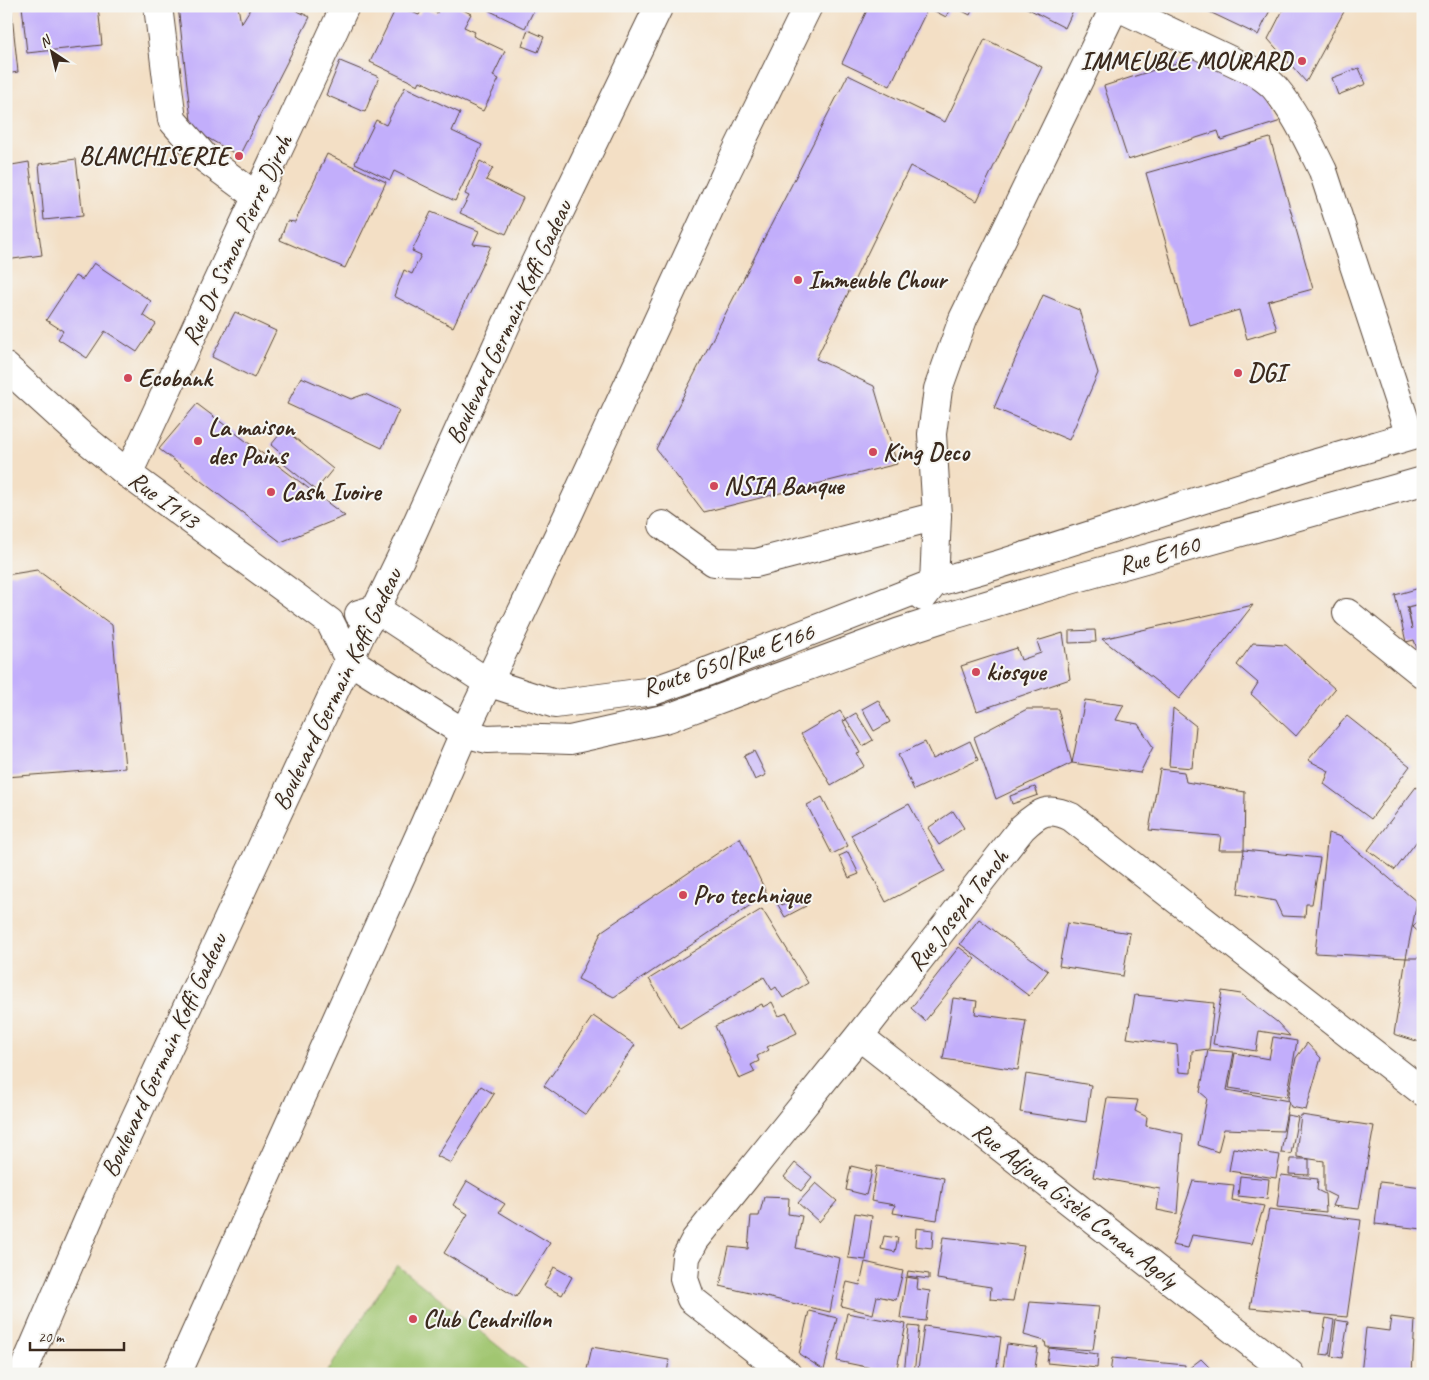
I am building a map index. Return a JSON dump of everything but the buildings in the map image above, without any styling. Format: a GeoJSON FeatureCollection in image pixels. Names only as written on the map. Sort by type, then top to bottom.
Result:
{"type":"FeatureCollection","features":[{"type":"Feature","properties":{"kind":"street"},"geometry":{"type":"LineString","coordinates":[[158,6],[172,120],[207,160],[258,198]]}},
{"type":"Feature","properties":{"kind":"street","name":"Rue Dr Simon Pierre Djroh"},"geometry":{"type":"LineString","coordinates":[[128,474],[258,198],[345,6]]}},
{"type":"Feature","properties":{"kind":"street","name":"Boulevard Germain Koffi Gadeau"},"geometry":{"type":"LineString","coordinates":[[22,1374],[97,1200],[362,632],[376,609],[520,294],[659,6]]}},
{"type":"Feature","properties":{"kind":"street"},"geometry":{"type":"LineString","coordinates":[[177,1374],[487,682],[569,513],[725,175],[808,6]]}},
{"type":"Feature","properties":{"kind":"street"},"geometry":{"type":"LineString","coordinates":[[897,633],[934,583],[937,516],[932,434],[938,389],[963,320],[1115,6],[1257,73],[1274,87],[1289,107],[1304,132],[1323,171],[1417,434]]}},
{"type":"Feature","properties":{"kind":"street","name":"Rue I143"},"geometry":{"type":"LineString","coordinates":[[6,368],[83,437],[128,474],[330,622]]}},
{"type":"Feature","properties":{"kind":"street","name":"Rue E160"},"geometry":{"type":"LineString","coordinates":[[934,583],[997,565],[1300,468],[1417,434]]}},
{"type":"Feature","properties":{"kind":"street","name":"Rue E160"},"geometry":{"type":"LineString","coordinates":[[897,633],[1070,580],[1423,481]]}},
{"type":"Feature","properties":{"kind":"street"},"geometry":{"type":"LineString","coordinates":[[663,525],[714,562],[756,563],[937,516]]}},
{"type":"Feature","properties":{"kind":"street","name":"Route G50/Rue E166"},"geometry":{"type":"LineString","coordinates":[[376,609],[487,682],[555,704],[653,691],[710,671],[934,583]]}},
{"type":"Feature","properties":{"kind":"street"},"geometry":{"type":"LineString","coordinates":[[376,609],[330,622],[350,660],[464,733]]}},
{"type":"Feature","properties":{"kind":"street"},"geometry":{"type":"LineString","coordinates":[[1347,613],[1423,674]]}},
{"type":"Feature","properties":{"kind":"street","name":"Route G50/Rue E166"},"geometry":{"type":"LineString","coordinates":[[464,733],[487,738],[570,740],[668,718],[897,633]]}},
{"type":"Feature","properties":{"kind":"street","name":"Rue Joseph Tanoh"},"geometry":{"type":"LineString","coordinates":[[787,1374],[691,1299],[684,1279],[686,1256],[694,1240],[859,1036],[1022,828],[1034,816],[1042,812],[1058,811],[1071,817],[1423,1092]]}},
{"type":"Feature","properties":{"kind":"street","name":"Rue Adjoua Gisèle Conan Agoly"},"geometry":{"type":"LineString","coordinates":[[859,1036],[1290,1374]]}},
{"type":"Feature","properties":{"kind":"green space","name":"Club Cendrillon"},"geometry":{"type":"Polygon","coordinates":[[[397,1265],[533,1374],[326,1374],[397,1265]]]}},
{"type":"Feature","properties":{"kind":"place","name":"IMMEUBLE MOURARD"},"geometry":{"type":"Point","coordinates":[1302,61]}},
{"type":"Feature","properties":{"kind":"place","name":"BLANCHISERIE"},"geometry":{"type":"Point","coordinates":[239,156]}},
{"type":"Feature","properties":{"kind":"place","name":"Immeuble Chour"},"geometry":{"type":"Point","coordinates":[798,280]}},
{"type":"Feature","properties":{"kind":"place","name":"DGI"},"geometry":{"type":"Point","coordinates":[1238,373]}},
{"type":"Feature","properties":{"kind":"place","name":"Ecobank"},"geometry":{"type":"Point","coordinates":[128,378]}},
{"type":"Feature","properties":{"kind":"place","name":"La maison des Pains"},"geometry":{"type":"Point","coordinates":[198,441]}},
{"type":"Feature","properties":{"kind":"place","name":"King Deco"},"geometry":{"type":"Point","coordinates":[873,452]}},
{"type":"Feature","properties":{"kind":"place","name":"NSIA Banque"},"geometry":{"type":"Point","coordinates":[714,486]}},
{"type":"Feature","properties":{"kind":"place","name":"Cash Ivoire"},"geometry":{"type":"Point","coordinates":[271,492]}},
{"type":"Feature","properties":{"kind":"place","name":"kiosque"},"geometry":{"type":"Point","coordinates":[976,672]}},
{"type":"Feature","properties":{"kind":"place","name":"Pro technique"},"geometry":{"type":"Point","coordinates":[683,895]}},
{"type":"Feature","properties":{"kind":"place","name":"Club Cendrillon"},"geometry":{"type":"Point","coordinates":[413,1319]}}]}
